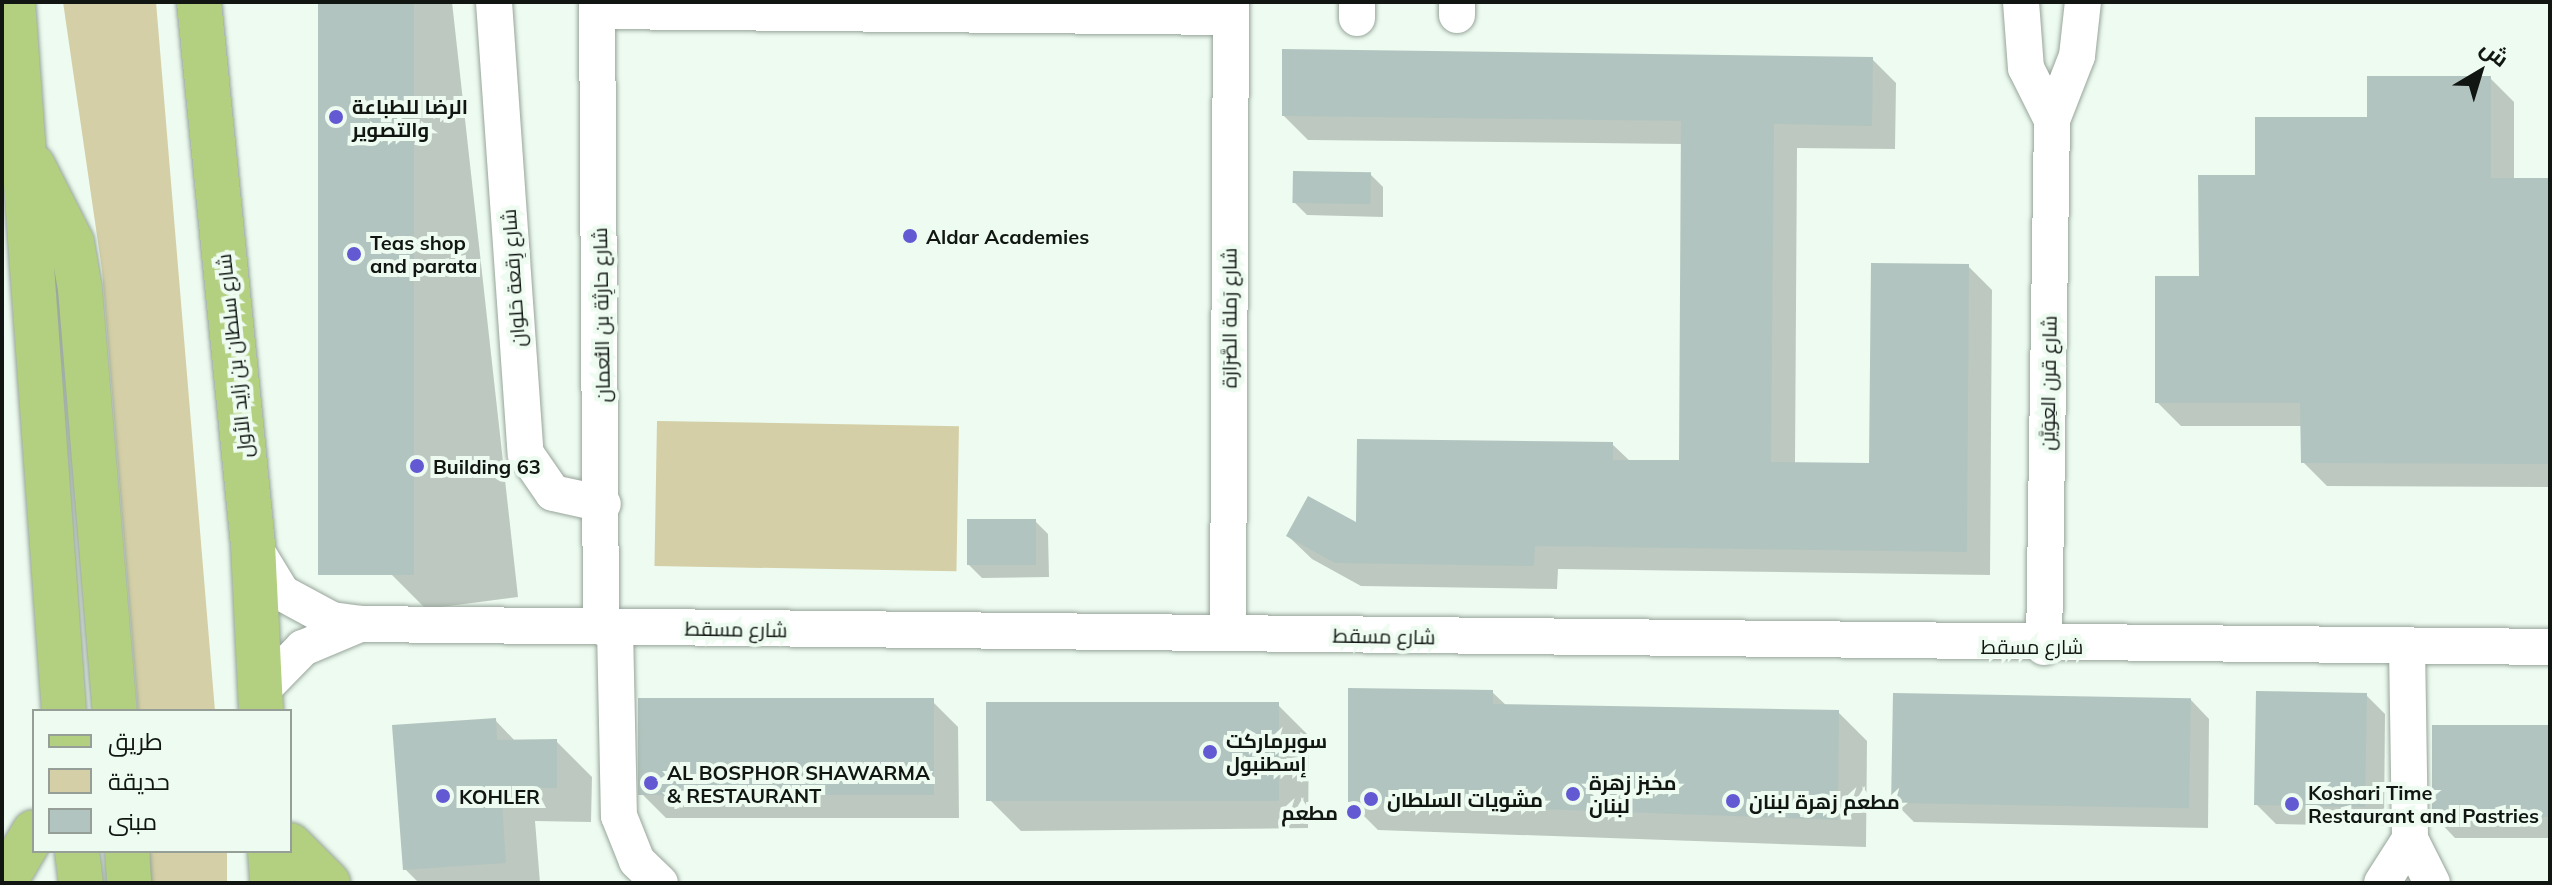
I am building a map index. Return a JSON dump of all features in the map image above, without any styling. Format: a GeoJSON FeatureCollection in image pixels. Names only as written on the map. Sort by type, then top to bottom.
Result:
{"type":"FeatureCollection","features":[{"type":"Feature","properties":{"kind":"main road"},"geometry":{"type":"LineString","coordinates":[[13,2],[64,709]]}},
{"type":"Feature","properties":{"kind":"main road","name":"شارع سلطان بن زايد الأول"},"geometry":{"type":"LineString","coordinates":[[199,2],[253,545],[261,702]]}},
{"type":"Feature","properties":{"kind":"main road"},"geometry":{"type":"LineString","coordinates":[[25,154],[72,243],[80,289],[115,709]]}},
{"type":"Feature","properties":{"kind":"main road"},"geometry":{"type":"LineString","coordinates":[[4,883],[32,835]]}},
{"type":"Feature","properties":{"kind":"main road"},"geometry":{"type":"LineString","coordinates":[[292,847],[328,883]]}},
{"type":"Feature","properties":{"kind":"main road"},"geometry":{"type":"LineString","coordinates":[[77,853],[81,883]]}},
{"type":"Feature","properties":{"kind":"main road"},"geometry":{"type":"LineString","coordinates":[[127,853],[129,883]]}},
{"type":"Feature","properties":{"kind":"main road"},"geometry":{"type":"LineString","coordinates":[[270,853],[272,883]]}},
{"type":"Feature","properties":{"kind":"street","name":"شارع رِقعة حَلوان"},"geometry":{"type":"LineString","coordinates":[[494,2],[526,454],[553,493],[603,504]]}},
{"type":"Feature","properties":{"kind":"street","name":"شارع قرن العِوَيَّن"},"geometry":{"type":"LineString","coordinates":[[2021,2],[2026,68],[2052,120]]}},
{"type":"Feature","properties":{"kind":"street","name":"شارع قرن العِوَيَّن"},"geometry":{"type":"LineString","coordinates":[[2044,647],[2052,120],[2077,56],[2083,2]]}},
{"type":"Feature","properties":{"kind":"street","name":"شارع حارِثة بن النُّعمان"},"geometry":{"type":"LineString","coordinates":[[597,6],[603,504],[619,816],[637,861],[660,883]]}},
{"type":"Feature","properties":{"kind":"street"},"geometry":{"type":"LineString","coordinates":[[597,6],[1231,9]]}},
{"type":"Feature","properties":{"kind":"street","name":"شارع رَملة الصَّرَارَة"},"geometry":{"type":"LineString","coordinates":[[1228,633],[1231,9]]}},
{"type":"Feature","properties":{"kind":"street","name":"شارع مسقط"},"geometry":{"type":"LineString","coordinates":[[253,545],[282,593],[332,620],[360,624],[1228,633],[2044,647],[2550,647]]}},
{"type":"Feature","properties":{"kind":"street","name":"شارع مسقط"},"geometry":{"type":"LineString","coordinates":[[261,702],[303,648],[360,624]]}},
{"type":"Feature","properties":{"kind":"street"},"geometry":{"type":"LineString","coordinates":[[2407,646],[2410,839],[2432,883]]}},
{"type":"Feature","properties":{"kind":"street"},"geometry":{"type":"LineString","coordinates":[[2382,883],[2410,839]]}},
{"type":"Feature","properties":{"kind":"green space"},"geometry":{"type":"Polygon","coordinates":[[[63,2],[156,2],[215,709],[138,709],[102,270],[63,2]]]}},
{"type":"Feature","properties":{"kind":"green space"},"geometry":{"type":"Polygon","coordinates":[[[657,421],[959,426],[956,571],[654,566],[657,421]]]}},
{"type":"Feature","properties":{"kind":"green space"},"geometry":{"type":"Polygon","coordinates":[[[150,853],[227,853],[227,883],[150,883],[150,853]]]}},
{"type":"Feature","properties":{"kind":"building"},"geometry":{"type":"Polygon","coordinates":[[[318,2],[414,2],[414,575],[318,575],[318,2]]]}},
{"type":"Feature","properties":{"kind":"building"},"geometry":{"type":"Polygon","coordinates":[[[1282,49],[1873,57],[1872,126],[1774,124],[1771,462],[1869,463],[1871,263],[1969,264],[1967,552],[1535,546],[1534,566],[1335,563],[1286,536],[1308,496],[1356,522],[1357,439],[1613,442],[1613,460],[1679,460],[1681,121],[1282,116],[1282,49]]]}},
{"type":"Feature","properties":{"kind":"building"},"geometry":{"type":"Polygon","coordinates":[[[2367,76],[2491,76],[2491,178],[2550,178],[2550,464],[2301,463],[2300,403],[2155,403],[2155,276],[2199,276],[2198,175],[2255,175],[2255,117],[2367,117],[2367,76]]]}},
{"type":"Feature","properties":{"kind":"building"},"geometry":{"type":"Polygon","coordinates":[[[1293,171],[1371,172],[1370,204],[1292,203],[1293,171]]]}},
{"type":"Feature","properties":{"kind":"building"},"geometry":{"type":"Polygon","coordinates":[[[967,519],[1036,519],[1036,565],[967,565],[967,519]]]}},
{"type":"Feature","properties":{"kind":"building"},"geometry":{"type":"Polygon","coordinates":[[[1348,688],[1493,690],[1493,704],[1839,710],[1838,820],[1348,802],[1348,688]]]}},
{"type":"Feature","properties":{"kind":"building"},"geometry":{"type":"Polygon","coordinates":[[[2256,691],[2367,693],[2365,807],[2254,805],[2256,691]]]}},
{"type":"Feature","properties":{"kind":"building"},"geometry":{"type":"Polygon","coordinates":[[[1893,693],[2191,698],[2189,808],[1891,803],[1893,693]]]}},
{"type":"Feature","properties":{"kind":"building"},"geometry":{"type":"Polygon","coordinates":[[[638,698],[934,698],[934,795],[638,795],[638,698]]]}},
{"type":"Feature","properties":{"kind":"building"},"geometry":{"type":"Polygon","coordinates":[[[986,702],[1279,702],[1279,801],[986,801],[986,702]]]}},
{"type":"Feature","properties":{"kind":"building"},"geometry":{"type":"Polygon","coordinates":[[[496,718],[497,740],[557,739],[557,788],[501,787],[506,863],[403,870],[392,725],[496,718]]]}},
{"type":"Feature","properties":{"kind":"building"},"geometry":{"type":"Polygon","coordinates":[[[2432,725],[2550,725],[2550,817],[2432,817],[2432,725]]]}},
{"type":"Feature","properties":{"kind":"place","name":"الرضا للطباعة والتصوير"},"geometry":{"type":"Point","coordinates":[336,117]}},
{"type":"Feature","properties":{"kind":"place","name":"Aldar Academies"},"geometry":{"type":"Point","coordinates":[910,236]}},
{"type":"Feature","properties":{"kind":"place","name":"Teas shop and parata"},"geometry":{"type":"Point","coordinates":[354,254]}},
{"type":"Feature","properties":{"kind":"place","name":"Building 63"},"geometry":{"type":"Point","coordinates":[417,466]}},
{"type":"Feature","properties":{"kind":"place","name":"سوبرماركت إسطنبول"},"geometry":{"type":"Point","coordinates":[1210,752]}},
{"type":"Feature","properties":{"kind":"place","name":"AL BOSPHOR SHAWARMA & RESTAURANT"},"geometry":{"type":"Point","coordinates":[651,783]}},
{"type":"Feature","properties":{"kind":"place","name":"مخبز زهرة لبنان"},"geometry":{"type":"Point","coordinates":[1573,794]}},
{"type":"Feature","properties":{"kind":"place","name":"KOHLER"},"geometry":{"type":"Point","coordinates":[443,796]}},
{"type":"Feature","properties":{"kind":"place","name":"مشويات السلطان"},"geometry":{"type":"Point","coordinates":[1371,799]}},
{"type":"Feature","properties":{"kind":"place","name":"مطعم زهرة لبنان"},"geometry":{"type":"Point","coordinates":[1733,801]}},
{"type":"Feature","properties":{"kind":"place","name":"Koshari Time Restaurant and Pastries"},"geometry":{"type":"Point","coordinates":[2292,804]}},
{"type":"Feature","properties":{"kind":"place","name":"مطعم"},"geometry":{"type":"Point","coordinates":[1354,812]}}]}
